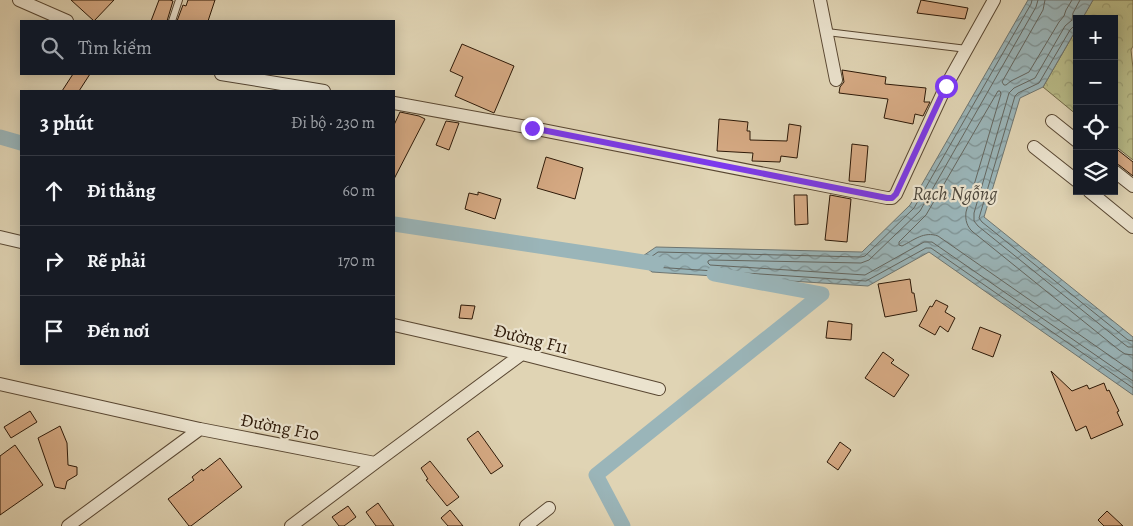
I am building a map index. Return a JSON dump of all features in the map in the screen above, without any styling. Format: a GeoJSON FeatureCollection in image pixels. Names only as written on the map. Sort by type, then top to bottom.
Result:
{"type":"FeatureCollection","features":[{"type":"Feature","properties":{"kind":"street"},"geometry":{"type":"LineString","coordinates":[[20,0],[65,20]]}},
{"type":"Feature","properties":{"kind":"street"},"geometry":{"type":"LineString","coordinates":[[820,0],[836,80]]}},
{"type":"Feature","properties":{"kind":"street"},"geometry":{"type":"LineString","coordinates":[[395,103],[892,198],[896,194],[946,86],[994,0]]}},
{"type":"Feature","properties":{"kind":"street"},"geometry":{"type":"LineString","coordinates":[[227,75],[318,90]]}},
{"type":"Feature","properties":{"kind":"street"},"geometry":{"type":"LineString","coordinates":[[1052,121],[1073,138]]}},
{"type":"Feature","properties":{"kind":"street"},"geometry":{"type":"LineString","coordinates":[[1034,147],[1073,179]]}},
{"type":"Feature","properties":{"kind":"street"},"geometry":{"type":"LineString","coordinates":[[1118,174],[1133,186]]}},
{"type":"Feature","properties":{"kind":"street"},"geometry":{"type":"LineString","coordinates":[[1094,195],[1133,227]]}},
{"type":"Feature","properties":{"kind":"street"},"geometry":{"type":"LineString","coordinates":[[0,237],[20,242]]}},
{"type":"Feature","properties":{"kind":"street","name":"Đường F11"},"geometry":{"type":"LineString","coordinates":[[395,325],[522,354],[659,389]]}},
{"type":"Feature","properties":{"kind":"street"},"geometry":{"type":"LineString","coordinates":[[291,526],[522,354]]}},
{"type":"Feature","properties":{"kind":"street","name":"Đường F10"},"geometry":{"type":"LineString","coordinates":[[0,384],[200,429],[374,463]]}},
{"type":"Feature","properties":{"kind":"street"},"geometry":{"type":"LineString","coordinates":[[68,526],[200,429]]}},
{"type":"Feature","properties":{"kind":"street"},"geometry":{"type":"LineString","coordinates":[[526,526],[549,508]]}},
{"type":"Feature","properties":{"kind":"lane"},"geometry":{"type":"LineString","coordinates":[[172,20],[179,0]]}},
{"type":"Feature","properties":{"kind":"lane"},"geometry":{"type":"LineString","coordinates":[[827,32],[967,49]]}},
{"type":"Feature","properties":{"kind":"green space"},"geometry":{"type":"Polygon","coordinates":[[[1093,0],[1133,0],[1133,46],[1131,50],[1133,68],[1133,160],[1118,148],[1118,15],[1084,15],[1093,0]]]}},
{"type":"Feature","properties":{"kind":"green space"},"geometry":{"type":"Polygon","coordinates":[[[1073,35],[1073,112],[1043,87],[1073,35]]]}},
{"type":"Feature","properties":{"kind":"water","name":"Rạch Ngỗng"},"geometry":{"type":"Polygon","coordinates":[[[1028,0],[1093,0],[1084,15],[1073,15],[1073,35],[1043,87],[1020,98],[984,217],[1133,337],[1133,395],[929,252],[868,286],[652,272],[637,260],[656,247],[862,252],[910,205],[1028,0]]]}},
{"type":"Feature","properties":{"kind":"building"},"geometry":{"type":"Polygon","coordinates":[[[71,0],[114,0],[93,20],[71,0]]]}},
{"type":"Feature","properties":{"kind":"building"},"geometry":{"type":"Polygon","coordinates":[[[159,0],[173,1],[167,20],[151,20],[159,0]]]}},
{"type":"Feature","properties":{"kind":"building"},"geometry":{"type":"Polygon","coordinates":[[[188,0],[215,0],[208,20],[177,20],[183,5],[186,6],[188,0]]]}},
{"type":"Feature","properties":{"kind":"building"},"geometry":{"type":"Polygon","coordinates":[[[921,0],[968,8],[965,19],[917,13],[921,0]]]}},
{"type":"Feature","properties":{"kind":"building"},"geometry":{"type":"Polygon","coordinates":[[[462,44],[514,66],[494,113],[455,96],[463,77],[450,71],[462,44]]]}},
{"type":"Feature","properties":{"kind":"building"},"geometry":{"type":"Polygon","coordinates":[[[842,70],[886,77],[885,84],[926,88],[924,102],[930,102],[923,116],[915,114],[913,124],[884,118],[888,99],[839,93],[840,87],[844,82],[842,70]]]}},
{"type":"Feature","properties":{"kind":"building"},"geometry":{"type":"Polygon","coordinates":[[[72,75],[89,75],[80,90],[63,90],[72,75]]]}},
{"type":"Feature","properties":{"kind":"building"},"geometry":{"type":"Polygon","coordinates":[[[400,112],[425,119],[395,177],[395,123],[400,112]]]}},
{"type":"Feature","properties":{"kind":"building"},"geometry":{"type":"Polygon","coordinates":[[[719,119],[748,122],[747,131],[750,131],[750,140],[787,141],[789,124],[801,126],[797,158],[781,156],[780,162],[752,161],[753,153],[717,151],[719,119]]]}},
{"type":"Feature","properties":{"kind":"building"},"geometry":{"type":"Polygon","coordinates":[[[446,121],[459,123],[449,150],[436,145],[446,121]]]}},
{"type":"Feature","properties":{"kind":"building"},"geometry":{"type":"Polygon","coordinates":[[[852,144],[868,146],[865,182],[849,181],[852,144]]]}},
{"type":"Feature","properties":{"kind":"building"},"geometry":{"type":"Polygon","coordinates":[[[1118,150],[1133,162],[1133,176],[1119,165],[1118,150]]]}},
{"type":"Feature","properties":{"kind":"building"},"geometry":{"type":"Polygon","coordinates":[[[546,157],[583,168],[575,199],[537,188],[546,157]]]}},
{"type":"Feature","properties":{"kind":"building"},"geometry":{"type":"Polygon","coordinates":[[[478,192],[501,199],[495,219],[465,209],[469,193],[478,195],[478,192]]]}},
{"type":"Feature","properties":{"kind":"building"},"geometry":{"type":"Polygon","coordinates":[[[794,195],[807,195],[808,224],[795,225],[794,195]]]}},
{"type":"Feature","properties":{"kind":"building"},"geometry":{"type":"Polygon","coordinates":[[[830,195],[851,199],[847,242],[825,240],[830,195]]]}},
{"type":"Feature","properties":{"kind":"building"},"geometry":{"type":"Polygon","coordinates":[[[910,279],[917,311],[885,317],[878,284],[910,279]]]}},
{"type":"Feature","properties":{"kind":"building"},"geometry":{"type":"Polygon","coordinates":[[[936,300],[948,306],[945,312],[955,318],[948,332],[940,326],[935,335],[919,326],[930,306],[932,307],[936,300]]]}},
{"type":"Feature","properties":{"kind":"building"},"geometry":{"type":"Polygon","coordinates":[[[461,305],[475,306],[472,319],[459,318],[461,305]]]}},
{"type":"Feature","properties":{"kind":"building"},"geometry":{"type":"Polygon","coordinates":[[[828,321],[852,324],[851,340],[826,338],[828,321]]]}},
{"type":"Feature","properties":{"kind":"building"},"geometry":{"type":"Polygon","coordinates":[[[980,327],[1001,335],[993,357],[972,349],[980,327]]]}},
{"type":"Feature","properties":{"kind":"building"},"geometry":{"type":"Polygon","coordinates":[[[883,352],[894,360],[891,363],[909,375],[894,397],[865,378],[883,352]]]}},
{"type":"Feature","properties":{"kind":"building"},"geometry":{"type":"Polygon","coordinates":[[[1051,371],[1072,391],[1087,385],[1089,389],[1104,383],[1119,411],[1117,412],[1123,425],[1091,439],[1086,426],[1076,431],[1051,371]]]}},
{"type":"Feature","properties":{"kind":"building"},"geometry":{"type":"Polygon","coordinates":[[[30,411],[37,422],[11,438],[4,427],[30,411]]]}},
{"type":"Feature","properties":{"kind":"building"},"geometry":{"type":"Polygon","coordinates":[[[60,426],[67,443],[68,465],[77,467],[77,475],[67,481],[65,489],[55,487],[38,438],[60,426]]]}},
{"type":"Feature","properties":{"kind":"building"},"geometry":{"type":"Polygon","coordinates":[[[478,431],[503,466],[491,474],[467,439],[478,431]]]}},
{"type":"Feature","properties":{"kind":"building"},"geometry":{"type":"Polygon","coordinates":[[[840,442],[851,450],[838,470],[827,462],[840,442]]]}},
{"type":"Feature","properties":{"kind":"building"},"geometry":{"type":"Polygon","coordinates":[[[15,445],[43,485],[0,515],[0,456],[15,445]]]}},
{"type":"Feature","properties":{"kind":"building"},"geometry":{"type":"Polygon","coordinates":[[[220,458],[242,487],[189,526],[168,499],[194,480],[192,477],[202,469],[203,471],[220,458]]]}},
{"type":"Feature","properties":{"kind":"building"},"geometry":{"type":"Polygon","coordinates":[[[430,461],[459,497],[447,506],[426,480],[428,479],[421,468],[430,461]]]}},
{"type":"Feature","properties":{"kind":"building"},"geometry":{"type":"Polygon","coordinates":[[[378,503],[394,526],[376,526],[366,512],[378,503]]]}},
{"type":"Feature","properties":{"kind":"building"},"geometry":{"type":"Polygon","coordinates":[[[348,506],[356,517],[344,526],[339,526],[332,517],[348,506]]]}},
{"type":"Feature","properties":{"kind":"building"},"geometry":{"type":"Polygon","coordinates":[[[450,510],[463,526],[448,526],[441,518],[450,510]]]}},
{"type":"Feature","properties":{"kind":"building"},"geometry":{"type":"Polygon","coordinates":[[[1107,511],[1123,526],[1104,526],[1098,520],[1107,511]]]}},
{"type":"Feature","properties":{"kind":"waterway"},"geometry":{"type":"LineString","coordinates":[[0,137],[20,143]]}},
{"type":"Feature","properties":{"kind":"waterway"},"geometry":{"type":"LineString","coordinates":[[395,224],[657,264]]}},
{"type":"Feature","properties":{"kind":"waterway"},"geometry":{"type":"LineString","coordinates":[[623,526],[596,475],[822,294],[714,274]]}},
{"type":"Feature","properties":{"kind":"route"},"geometry":{"type":"LineString","coordinates":[[532,128],[892,198],[896,194],[946,86]]}}]}
